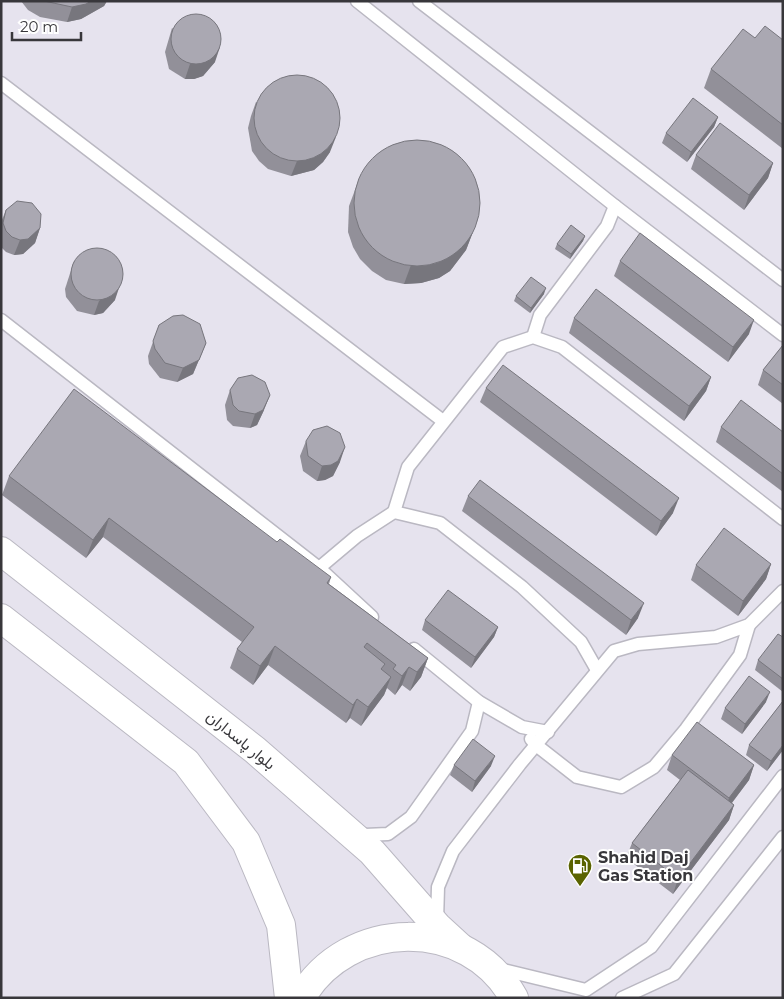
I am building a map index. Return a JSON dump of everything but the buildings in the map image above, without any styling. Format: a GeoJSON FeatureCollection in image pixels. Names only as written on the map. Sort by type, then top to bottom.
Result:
{"type":"FeatureCollection","features":[{"type":"Feature","properties":{"kind":"highway","name":"بلوار پاسداران"},"geometry":{"type":"LineString","coordinates":[[1,551],[255,750],[372,852],[436,926],[462,948]]}},
{"type":"Feature","properties":{"kind":"highway"},"geometry":{"type":"LineString","coordinates":[[1,618],[186,762],[246,842],[282,925],[288,998]]}},
{"type":"Feature","properties":{"kind":"highway"},"geometry":{"type":"LineString","coordinates":[[301,998],[311,980],[342,953],[380,938],[422,936],[462,948],[489,967],[508,988],[514,998]]}},
{"type":"Feature","properties":{"kind":"lane"},"geometry":{"type":"LineString","coordinates":[[357,1],[615,206],[783,335]]}},
{"type":"Feature","properties":{"kind":"lane"},"geometry":{"type":"LineString","coordinates":[[426,3],[783,280]]}},
{"type":"Feature","properties":{"kind":"lane"},"geometry":{"type":"LineString","coordinates":[[1,83],[443,421]]}},
{"type":"Feature","properties":{"kind":"lane"},"geometry":{"type":"LineString","coordinates":[[533,338],[540,316],[607,226],[615,206]]}},
{"type":"Feature","properties":{"kind":"lane"},"geometry":{"type":"LineString","coordinates":[[1,320],[319,568],[364,612],[386,628]]}},
{"type":"Feature","properties":{"kind":"lane"},"geometry":{"type":"LineString","coordinates":[[319,568],[357,536],[394,512],[408,466],[443,421],[503,348],[533,338],[562,347],[783,519]]}},
{"type":"Feature","properties":{"kind":"lane"},"geometry":{"type":"LineString","coordinates":[[394,512],[440,523],[522,586],[581,642],[597,670]]}},
{"type":"Feature","properties":{"kind":"lane"},"geometry":{"type":"LineString","coordinates":[[436,926],[438,887],[453,851],[536,745],[614,651],[638,644],[716,636],[749,625],[783,591]]}},
{"type":"Feature","properties":{"kind":"lane"},"geometry":{"type":"LineString","coordinates":[[522,727],[536,745],[577,777],[621,787],[654,767],[686,729],[740,655],[749,625]]}},
{"type":"Feature","properties":{"kind":"lane"},"geometry":{"type":"LineString","coordinates":[[400,639],[479,702],[522,727],[548,732]]}},
{"type":"Feature","properties":{"kind":"lane"},"geometry":{"type":"LineString","coordinates":[[344,828],[365,835],[388,834],[411,817],[472,731],[479,702]]}},
{"type":"Feature","properties":{"kind":"lane"},"geometry":{"type":"LineString","coordinates":[[489,967],[586,990],[651,948],[783,776]]}},
{"type":"Feature","properties":{"kind":"lane"},"geometry":{"type":"LineString","coordinates":[[622,998],[674,974],[783,837]]}},
{"type":"Feature","properties":{"kind":"place","name":"Shahid Daj Gas Station"},"geometry":{"type":"Point","coordinates":[580,887]}}]}
